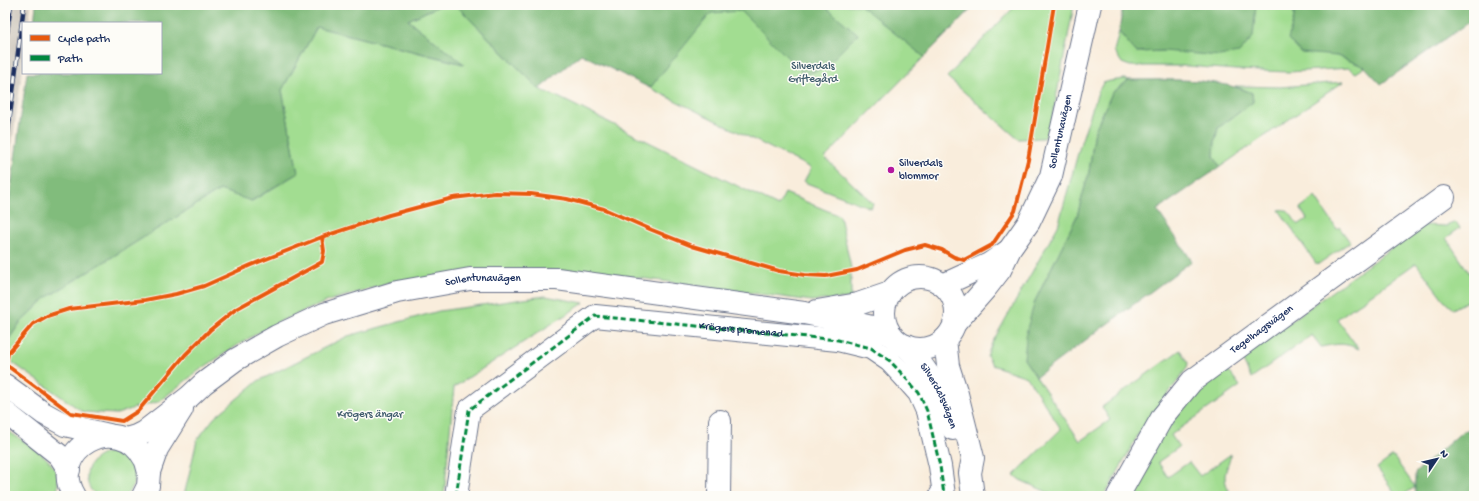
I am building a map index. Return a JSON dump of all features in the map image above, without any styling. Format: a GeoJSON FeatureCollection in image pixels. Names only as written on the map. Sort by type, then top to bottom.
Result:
{"type":"FeatureCollection","features":[{"type":"Feature","properties":{"kind":"street","name":"Sollentunavägen"},"geometry":{"type":"LineString","coordinates":[[951,331],[1000,270],[1010,249],[1029,222],[1051,176],[1090,5]]}},
{"type":"Feature","properties":{"kind":"street","name":"Tegelhagsvägen"},"geometry":{"type":"LineString","coordinates":[[1118,496],[1163,416],[1192,381],[1444,197]]}},
{"type":"Feature","properties":{"kind":"street","name":"Sollentunavägen"},"geometry":{"type":"LineString","coordinates":[[943,285],[989,264],[1010,249]]}},
{"type":"Feature","properties":{"kind":"street"},"geometry":{"type":"LineString","coordinates":[[923,277],[932,279],[943,285],[953,297],[957,314],[951,331],[935,346],[917,349],[899,340],[886,323],[884,315],[886,302],[890,293],[898,284],[911,278],[923,277]]}},
{"type":"Feature","properties":{"kind":"street","name":"Sollentunavägen"},"geometry":{"type":"LineString","coordinates":[[73,495],[69,482],[69,470],[72,458],[79,448],[89,440],[100,436],[136,436],[144,432],[235,360],[277,336],[324,314],[397,292],[470,279],[557,279],[804,313],[876,328],[899,340]]}},
{"type":"Feature","properties":{"kind":"street","name":"Sollentunavägen"},"geometry":{"type":"LineString","coordinates":[[804,313],[858,304],[890,293]]}},
{"type":"Feature","properties":{"kind":"street","name":"Krögers promenad"},"geometry":{"type":"LineString","coordinates":[[456,496],[469,410],[596,316],[838,340],[871,348],[890,361],[919,393],[928,418],[940,466],[942,496]]}},
{"type":"Feature","properties":{"kind":"street","name":"Silverdalsvägen"},"geometry":{"type":"LineString","coordinates":[[951,331],[948,366],[957,394],[973,458],[970,473],[973,496]]}},
{"type":"Feature","properties":{"kind":"street","name":"Silverdalsvägen"},"geometry":{"type":"LineString","coordinates":[[899,340],[921,362],[933,382],[947,409],[960,456],[970,473]]}},
{"type":"Feature","properties":{"kind":"street"},"geometry":{"type":"LineString","coordinates":[[13,390],[43,413],[65,425],[119,437],[137,447],[145,458],[149,472]]}},
{"type":"Feature","properties":{"kind":"street","name":"Sollentunavägen"},"geometry":{"type":"LineString","coordinates":[[143,496],[148,486],[149,472],[157,449],[189,397]]}},
{"type":"Feature","properties":{"kind":"street"},"geometry":{"type":"LineString","coordinates":[[9,415],[59,455],[69,470]]}},
{"type":"Feature","properties":{"kind":"street"},"geometry":{"type":"LineString","coordinates":[[719,496],[720,421]]}},
{"type":"Feature","properties":{"kind":"shaded area"},"geometry":{"type":"Polygon","coordinates":[[[5,5],[31,5],[29,22],[22,22],[22,72],[5,197],[5,5]]]}},
{"type":"Feature","properties":{"kind":"green space"},"geometry":{"type":"Polygon","coordinates":[[[36,5],[441,5],[408,20],[464,64],[317,27],[282,90],[298,173],[251,201],[220,190],[46,298],[20,323],[5,345],[5,230],[27,74],[162,74],[162,22],[34,22],[36,5]]]}},
{"type":"Feature","properties":{"kind":"green space"},"geometry":{"type":"Polygon","coordinates":[[[441,5],[456,5],[539,89],[778,206],[785,193],[840,216],[851,268],[851,298],[812,301],[610,274],[546,270],[398,281],[331,300],[278,322],[244,341],[201,369],[158,402],[117,414],[83,412],[13,363],[5,355],[5,345],[20,323],[46,298],[220,190],[252,201],[298,173],[282,90],[317,27],[463,64],[408,20],[441,5]]]}},
{"type":"Feature","properties":{"kind":"green space"},"geometry":{"type":"Polygon","coordinates":[[[456,5],[823,5],[858,34],[824,68],[805,75],[741,11],[711,13],[650,88],[581,54],[539,89],[456,5]]]}},
{"type":"Feature","properties":{"kind":"green space","name":"Silverdals Griftegård"},"geometry":{"type":"Polygon","coordinates":[[[582,5],[975,5],[825,158],[873,203],[871,208],[804,182],[811,168],[650,88],[665,69],[582,5]]]}},
{"type":"Feature","properties":{"kind":"green space"},"geometry":{"type":"Polygon","coordinates":[[[860,5],[975,5],[924,57],[860,5]]]}},
{"type":"Feature","properties":{"kind":"green space"},"geometry":{"type":"Polygon","coordinates":[[[1016,5],[1074,5],[1052,119],[1049,131],[1044,138],[1018,139],[947,77],[1016,5]]]}},
{"type":"Feature","properties":{"kind":"green space"},"geometry":{"type":"Polygon","coordinates":[[[1123,5],[1256,5],[1253,37],[1239,53],[1219,56],[1163,51],[1136,52],[1119,32],[1123,5]]]}},
{"type":"Feature","properties":{"kind":"green space"},"geometry":{"type":"Polygon","coordinates":[[[1256,5],[1294,5],[1294,18],[1289,39],[1301,52],[1338,56],[1365,67],[1356,73],[1349,68],[1289,72],[1235,70],[1188,66],[1130,66],[1122,63],[1114,51],[1119,32],[1137,52],[1163,51],[1256,7],[1256,5]]]}},
{"type":"Feature","properties":{"kind":"green space"},"geometry":{"type":"Polygon","coordinates":[[[1294,5],[1474,5],[1474,19],[1381,84],[1365,67],[1338,56],[1301,53],[1288,39],[1294,18],[1294,5]]]}},
{"type":"Feature","properties":{"kind":"green space"},"geometry":{"type":"Polygon","coordinates":[[[1125,79],[1129,80],[1112,93],[1095,130],[1089,172],[1077,216],[1035,301],[1024,359],[1080,441],[1110,420],[1102,407],[1180,350],[1188,363],[1187,368],[1138,435],[1108,490],[1101,496],[1056,496],[1020,480],[1014,475],[1061,429],[1027,377],[992,365],[987,356],[992,343],[1058,226],[1081,142],[1098,92],[1103,83],[1125,79]]]}},
{"type":"Feature","properties":{"kind":"green space"},"geometry":{"type":"Polygon","coordinates":[[[1129,80],[1192,80],[1223,84],[1252,93],[1253,102],[1218,128],[1214,156],[1220,167],[1157,210],[1192,261],[1036,377],[1024,359],[1027,329],[1035,301],[1077,216],[1089,172],[1095,130],[1112,93],[1129,80]]]}},
{"type":"Feature","properties":{"kind":"green space"},"geometry":{"type":"Polygon","coordinates":[[[1343,82],[1220,167],[1214,156],[1218,128],[1253,102],[1252,93],[1235,86],[1280,87],[1343,82]]]}},
{"type":"Feature","properties":{"kind":"green space"},"geometry":{"type":"Polygon","coordinates":[[[1315,197],[1337,229],[1339,227],[1350,242],[1317,265],[1279,210],[1285,210],[1288,212],[1298,225],[1307,219],[1300,208],[1315,197]]]}},
{"type":"Feature","properties":{"kind":"green space"},"geometry":{"type":"Polygon","coordinates":[[[1456,222],[1460,228],[1446,238],[1474,280],[1474,300],[1469,300],[1453,309],[1447,304],[1416,263],[1337,319],[1359,349],[1349,345],[1340,344],[1321,347],[1312,335],[1251,378],[1243,361],[1243,356],[1423,225],[1446,226],[1456,222]]]}},
{"type":"Feature","properties":{"kind":"green space","name":"Krögers ängar"},"geometry":{"type":"Polygon","coordinates":[[[545,296],[584,303],[454,387],[444,496],[184,496],[197,440],[214,418],[258,381],[348,336],[439,311],[545,296]]]}},
{"type":"Feature","properties":{"kind":"green space"},"geometry":{"type":"Polygon","coordinates":[[[1224,369],[1231,374],[1240,386],[1171,435],[1179,447],[1158,462],[1168,477],[1189,462],[1200,476],[1231,454],[1225,476],[1229,492],[1227,496],[1128,496],[1163,432],[1211,374],[1224,369]]]}},
{"type":"Feature","properties":{"kind":"green space"},"geometry":{"type":"Polygon","coordinates":[[[5,429],[40,453],[52,464],[58,476],[57,496],[5,496],[5,429]]]}},
{"type":"Feature","properties":{"kind":"green space"},"geometry":{"type":"Polygon","coordinates":[[[1463,431],[1474,431],[1474,496],[1415,496],[1415,473],[1463,431]]]}},
{"type":"Feature","properties":{"kind":"green space"},"geometry":{"type":"Polygon","coordinates":[[[111,452],[124,457],[129,461],[135,478],[130,491],[124,495],[98,496],[91,490],[88,483],[87,471],[93,461],[98,457],[111,452]]]}},
{"type":"Feature","properties":{"kind":"green space"},"geometry":{"type":"Polygon","coordinates":[[[1393,456],[1415,487],[1402,496],[1397,496],[1377,468],[1393,456]]]}},
{"type":"Feature","properties":{"kind":"railway"},"geometry":{"type":"LineString","coordinates":[[5,47],[11,5]]}},
{"type":"Feature","properties":{"kind":"railway"},"geometry":{"type":"LineString","coordinates":[[5,155],[24,5]]}},
{"type":"Feature","properties":{"kind":"marked path"},"geometry":{"type":"LineString","coordinates":[[456,496],[469,410],[595,316],[838,340],[871,348],[890,361],[919,393],[927,411],[940,466],[944,495]]}},
{"type":"Feature","properties":{"kind":"cycle path"},"geometry":{"type":"LineString","coordinates":[[5,370],[8,353],[33,324],[47,316],[69,309],[145,300],[176,294],[204,286],[251,265],[322,237],[389,215],[453,198],[495,193],[531,194],[567,199],[604,209],[692,246],[779,271],[805,275],[826,276],[857,270],[905,250],[925,245],[942,250],[954,257],[964,260],[992,245],[1015,211],[1028,160],[1054,5]]}},
{"type":"Feature","properties":{"kind":"cycle path"},"geometry":{"type":"LineString","coordinates":[[5,364],[71,413],[122,421],[138,411],[185,355],[210,330],[236,309],[322,262],[324,251],[322,237]]}},
{"type":"Feature","properties":{"kind":"place","name":"Silverdals blommor"},"geometry":{"type":"Point","coordinates":[891,170]}}]}
